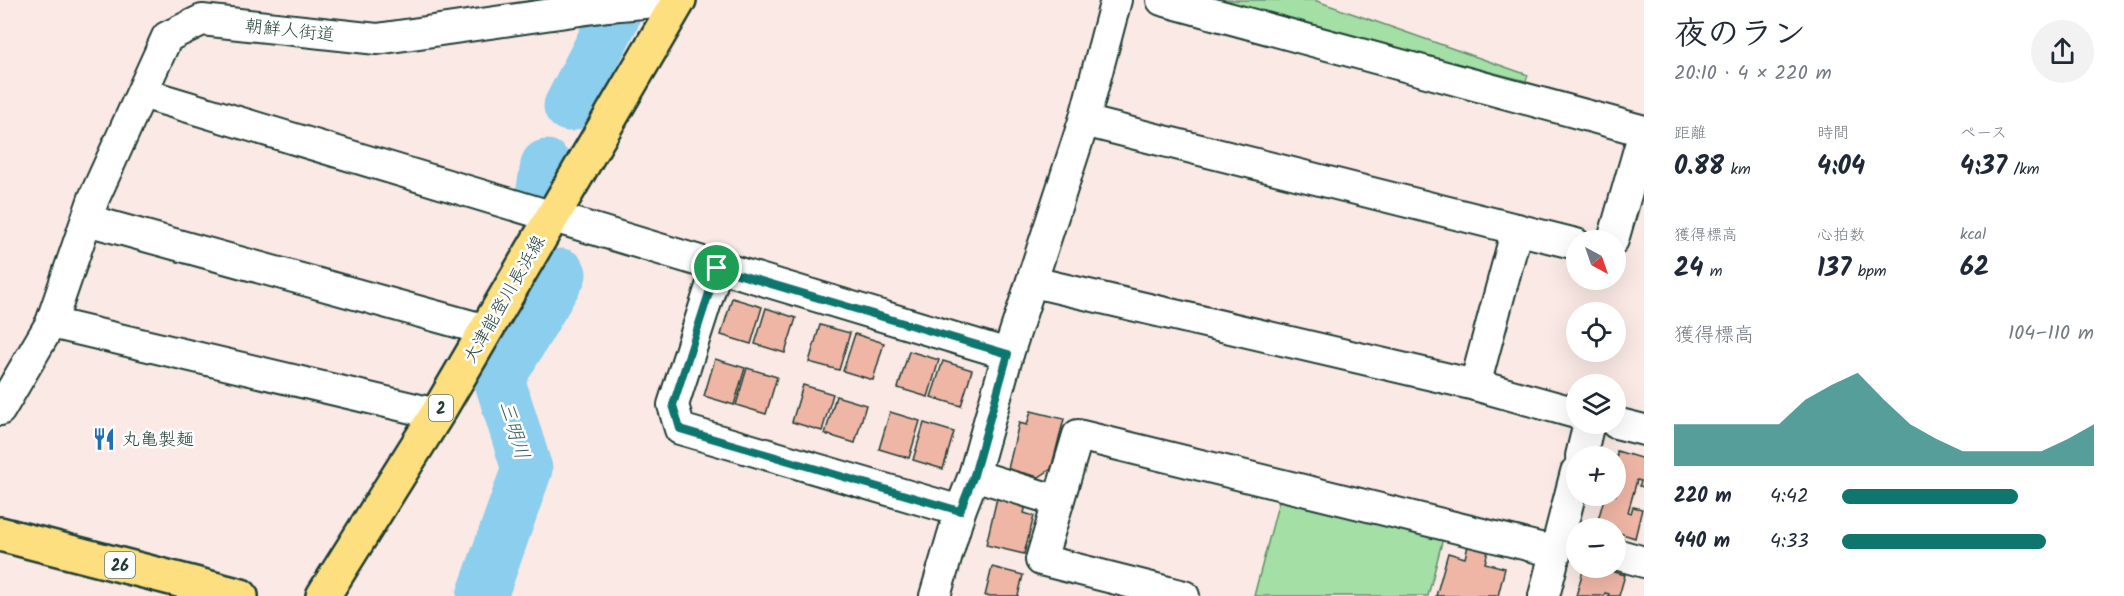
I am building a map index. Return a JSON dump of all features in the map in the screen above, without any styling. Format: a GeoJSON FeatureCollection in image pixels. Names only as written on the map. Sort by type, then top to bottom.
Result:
{"type":"FeatureCollection","features":[{"type":"Feature","properties":{"kind":"main road","name":"大津能登川長浜線"},"geometry":{"type":"LineString","coordinates":[[323,596],[437,414],[679,0]]}},
{"type":"Feature","properties":{"kind":"main road","name":"26"},"geometry":{"type":"LineString","coordinates":[[0,534],[241,596]]}},
{"type":"Feature","properties":{"kind":"street","name":"朝鮮人街道"},"geometry":{"type":"LineString","coordinates":[[0,410],[51,323],[87,220],[167,37],[202,20],[377,39],[620,5],[679,0]]}},
{"type":"Feature","properties":{"kind":"street"},"geometry":{"type":"LineString","coordinates":[[935,596],[960,511],[974,475],[1008,354],[1084,121],[1116,0]]}},
{"type":"Feature","properties":{"kind":"street"},"geometry":{"type":"LineString","coordinates":[[1162,0],[1644,131],[1616,230]]}},
{"type":"Feature","properties":{"kind":"street"},"geometry":{"type":"LineString","coordinates":[[142,93],[1008,354]]}},
{"type":"Feature","properties":{"kind":"street"},"geometry":{"type":"LineString","coordinates":[[1084,121],[1566,241]]}},
{"type":"Feature","properties":{"kind":"street"},"geometry":{"type":"LineString","coordinates":[[87,220],[486,330]]}},
{"type":"Feature","properties":{"kind":"street"},"geometry":{"type":"LineString","coordinates":[[1475,385],[1517,229]]}},
{"type":"Feature","properties":{"kind":"street"},"geometry":{"type":"LineString","coordinates":[[717,268],[673,405],[680,429],[960,511]]}},
{"type":"Feature","properties":{"kind":"street"},"geometry":{"type":"LineString","coordinates":[[1033,282],[1475,385],[1566,410]]}},
{"type":"Feature","properties":{"kind":"street"},"geometry":{"type":"LineString","coordinates":[[51,323],[437,414]]}},
{"type":"Feature","properties":{"kind":"street"},"geometry":{"type":"LineString","coordinates":[[1626,426],[1644,430]]}},
{"type":"Feature","properties":{"kind":"street"},"geometry":{"type":"LineString","coordinates":[[1184,596],[1041,560],[1078,435],[1564,545]]}},
{"type":"Feature","properties":{"kind":"street"},"geometry":{"type":"LineString","coordinates":[[974,475],[1058,501]]}},
{"type":"Feature","properties":{"kind":"street"},"geometry":{"type":"LineString","coordinates":[[1544,596],[1564,545],[1570,506]]}},
{"type":"Feature","properties":{"kind":"street"},"geometry":{"type":"LineString","coordinates":[[1626,557],[1644,562]]}},
{"type":"Feature","properties":{"kind":"green space"},"geometry":{"type":"Polygon","coordinates":[[[1205,0],[1314,0],[1528,75],[1526,81],[1205,0]]]}},
{"type":"Feature","properties":{"kind":"green space"},"geometry":{"type":"Polygon","coordinates":[[[1280,497],[1443,538],[1428,596],[1254,596],[1280,497]]]}},
{"type":"Feature","properties":{"kind":"building"},"geometry":{"type":"Polygon","coordinates":[[[732,298],[762,307],[751,344],[721,335],[732,298]]]}},
{"type":"Feature","properties":{"kind":"building"},"geometry":{"type":"Polygon","coordinates":[[[766,308],[796,318],[785,353],[755,344],[766,308]]]}},
{"type":"Feature","properties":{"kind":"building"},"geometry":{"type":"Polygon","coordinates":[[[820,325],[850,333],[839,370],[809,362],[820,325]]]}},
{"type":"Feature","properties":{"kind":"building"},"geometry":{"type":"Polygon","coordinates":[[[855,334],[884,343],[873,380],[843,371],[855,334]]]}},
{"type":"Feature","properties":{"kind":"building"},"geometry":{"type":"Polygon","coordinates":[[[909,351],[939,360],[928,397],[898,388],[909,351]]]}},
{"type":"Feature","properties":{"kind":"building"},"geometry":{"type":"Polygon","coordinates":[[[715,359],[745,368],[734,405],[704,396],[715,359]]]}},
{"type":"Feature","properties":{"kind":"building"},"geometry":{"type":"Polygon","coordinates":[[[943,361],[972,370],[961,406],[931,397],[943,361]]]}},
{"type":"Feature","properties":{"kind":"building"},"geometry":{"type":"Polygon","coordinates":[[[747,368],[777,377],[766,414],[736,405],[747,368]]]}},
{"type":"Feature","properties":{"kind":"building"},"geometry":{"type":"Polygon","coordinates":[[[803,385],[833,394],[822,431],[792,422],[803,385]]]}},
{"type":"Feature","properties":{"kind":"building"},"geometry":{"type":"Polygon","coordinates":[[[836,396],[866,405],[855,443],[825,434],[836,396]]]}},
{"type":"Feature","properties":{"kind":"building"},"geometry":{"type":"Polygon","coordinates":[[[1031,411],[1064,419],[1051,469],[1039,477],[1008,469],[1019,423],[1027,425],[1031,411]]]}},
{"type":"Feature","properties":{"kind":"building"},"geometry":{"type":"Polygon","coordinates":[[[890,412],[920,421],[909,458],[879,449],[890,412]]]}},
{"type":"Feature","properties":{"kind":"building"},"geometry":{"type":"Polygon","coordinates":[[[924,423],[954,432],[943,469],[913,460],[924,423]]]}},
{"type":"Feature","properties":{"kind":"building"},"geometry":{"type":"Polygon","coordinates":[[[1626,454],[1644,459],[1644,487],[1639,486],[1641,481],[1637,480],[1628,512],[1631,513],[1633,507],[1642,509],[1635,538],[1626,535],[1626,518],[1599,518],[1602,506],[1626,506],[1626,454]]]}},
{"type":"Feature","properties":{"kind":"building"},"geometry":{"type":"Polygon","coordinates":[[[997,498],[1026,505],[1024,513],[1034,516],[1024,554],[986,545],[997,498]]]}},
{"type":"Feature","properties":{"kind":"building"},"geometry":{"type":"Polygon","coordinates":[[[1468,546],[1488,551],[1485,563],[1505,568],[1498,596],[1436,596],[1448,553],[1465,558],[1468,546]]]}},
{"type":"Feature","properties":{"kind":"building"},"geometry":{"type":"Polygon","coordinates":[[[992,567],[1023,575],[1018,596],[985,596],[992,567]]]}},
{"type":"Feature","properties":{"kind":"building"},"geometry":{"type":"Polygon","coordinates":[[[1581,578],[1624,578],[1619,596],[1608,596],[1609,594],[1605,593],[1604,596],[1576,596],[1581,578]]]}},
{"type":"Feature","properties":{"kind":"waterway","name":"三明川"},"geometry":{"type":"LineString","coordinates":[[569,106],[614,18]]}},
{"type":"Feature","properties":{"kind":"waterway","name":"三明川"},"geometry":{"type":"LineString","coordinates":[[541,195],[546,165]]}},
{"type":"Feature","properties":{"kind":"waterway","name":"三明川"},"geometry":{"type":"LineString","coordinates":[[482,596],[527,469],[499,379],[561,274]]}},
{"type":"Feature","properties":{"kind":"place","name":"丸亀製麺"},"geometry":{"type":"Point","coordinates":[104,439]}},
{"type":"Feature","properties":{"kind":"route"},"geometry":{"type":"LineString","coordinates":[[717,268],[1008,354],[974,475],[960,511],[680,429],[673,405],[717,268]]}}]}
